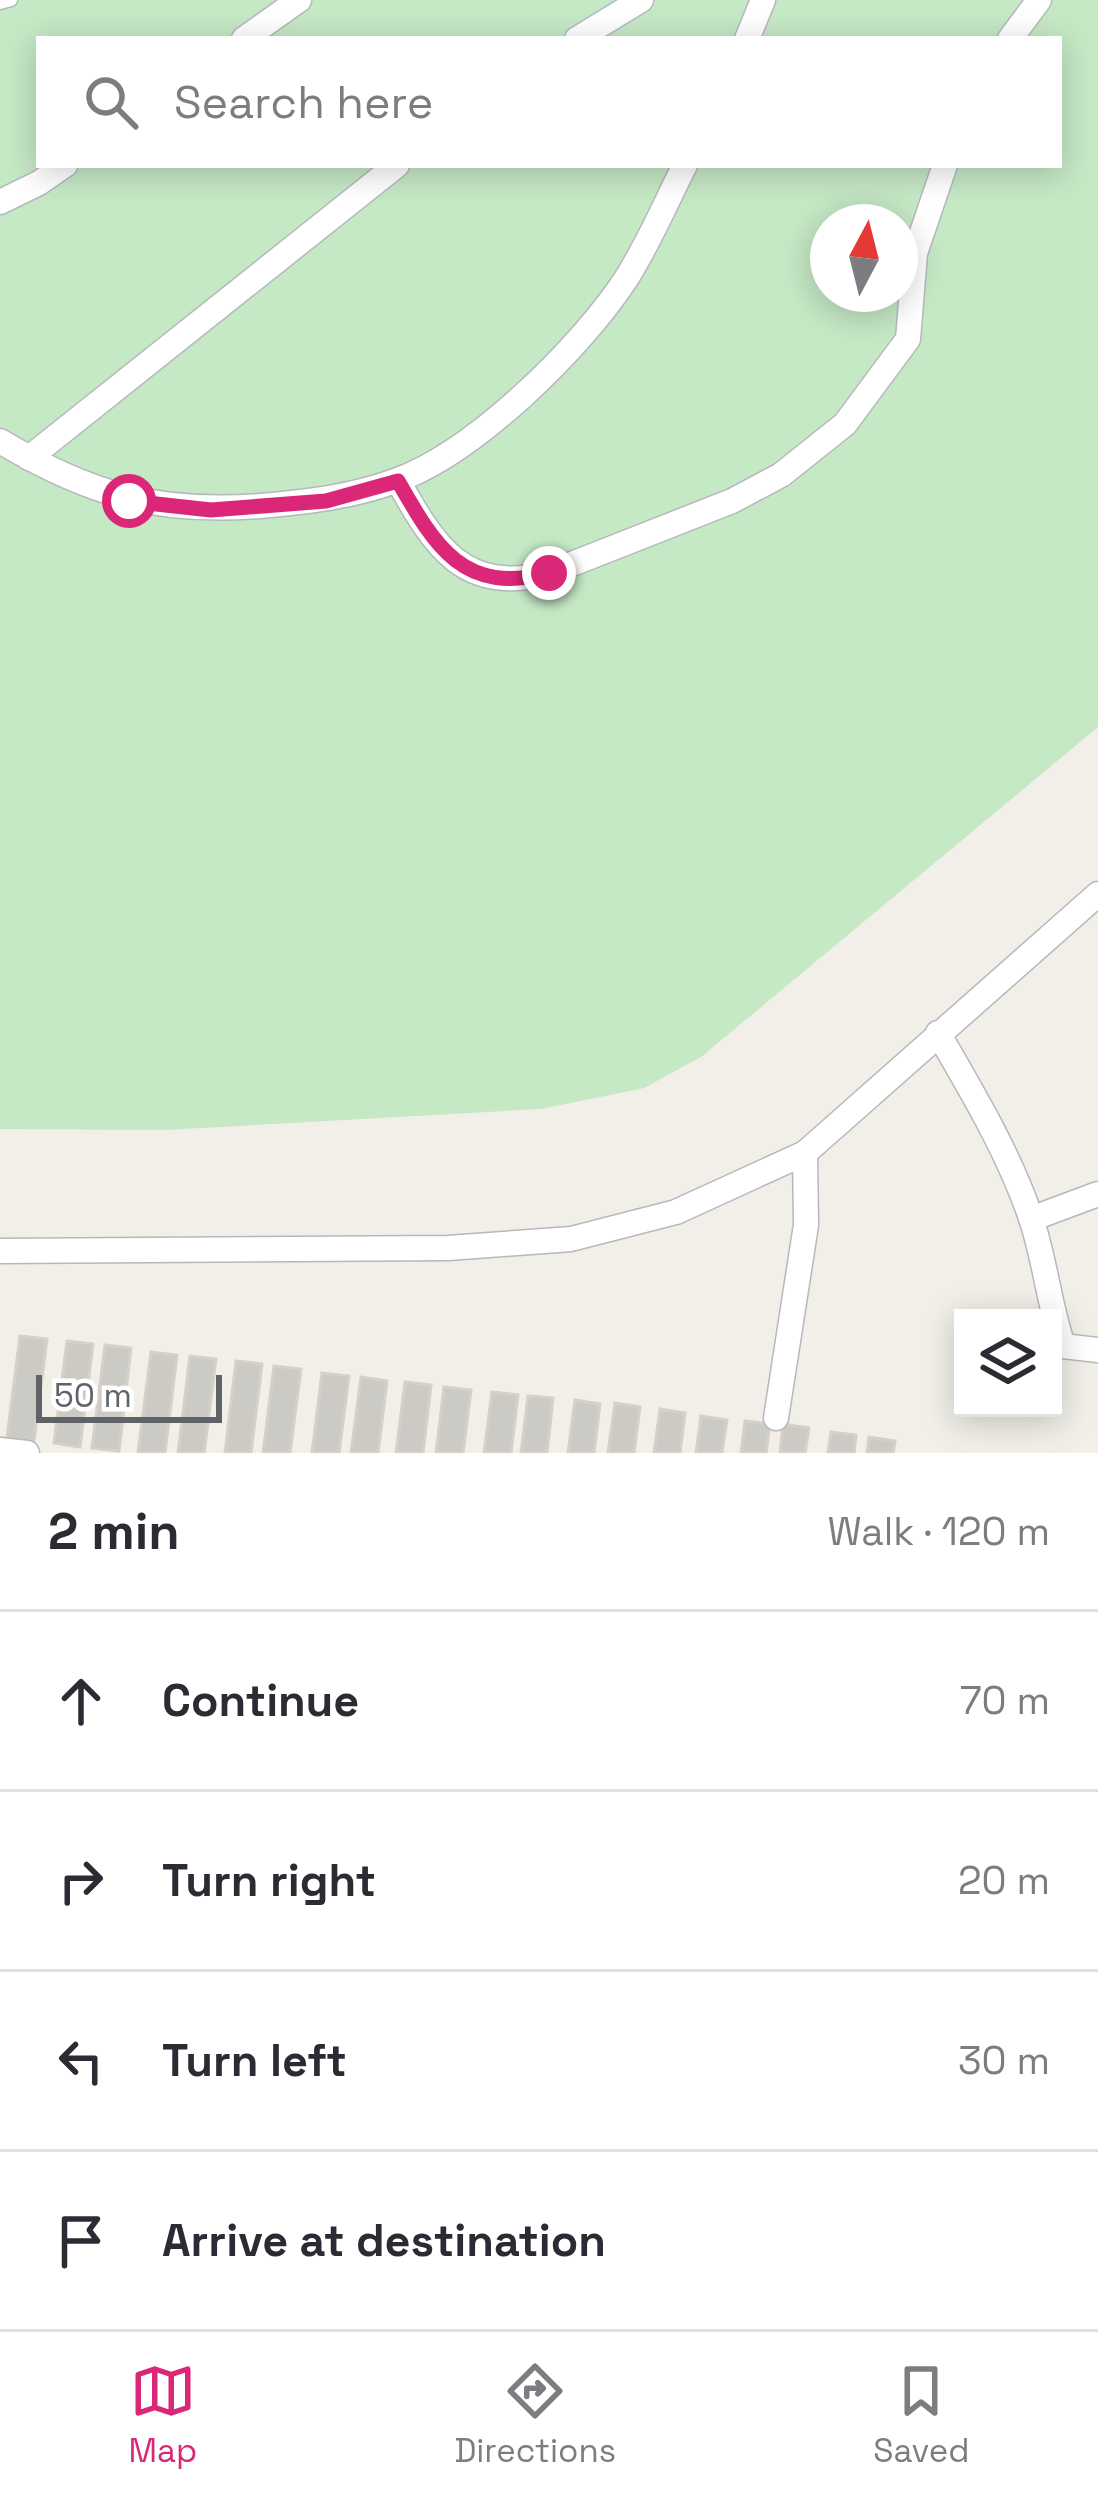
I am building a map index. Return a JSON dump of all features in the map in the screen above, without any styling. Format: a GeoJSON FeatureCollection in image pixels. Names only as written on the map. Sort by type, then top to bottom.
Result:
{"type":"FeatureCollection","features":[{"type":"Feature","properties":{"kind":"street"},"geometry":{"type":"LineString","coordinates":[[248,36],[299,0]]}},
{"type":"Feature","properties":{"kind":"street"},"geometry":{"type":"LineString","coordinates":[[583,36],[641,0]]}},
{"type":"Feature","properties":{"kind":"street"},"geometry":{"type":"LineString","coordinates":[[748,36],[764,0]]}},
{"type":"Feature","properties":{"kind":"street"},"geometry":{"type":"LineString","coordinates":[[1012,36],[1039,0]]}},
{"type":"Feature","properties":{"kind":"street"},"geometry":{"type":"LineString","coordinates":[[0,202],[60,168]]}},
{"type":"Feature","properties":{"kind":"street"},"geometry":{"type":"LineString","coordinates":[[29,458],[393,168]]}},
{"type":"Feature","properties":{"kind":"street"},"geometry":{"type":"LineString","coordinates":[[0,441],[129,501],[211,510],[326,501],[398,481],[450,452],[541,381],[625,280],[683,168]]}},
{"type":"Feature","properties":{"kind":"street"},"geometry":{"type":"LineString","coordinates":[[398,481],[428,535],[446,555],[484,578],[520,581],[732,501],[781,475],[845,424],[908,339],[915,253],[945,168]]}},
{"type":"Feature","properties":{"kind":"street"},"geometry":{"type":"LineString","coordinates":[[0,1251],[448,1248],[571,1239],[676,1212],[805,1153],[1098,894]]}},
{"type":"Feature","properties":{"kind":"street"},"geometry":{"type":"LineString","coordinates":[[938,1033],[983,1112],[1031,1219],[1049,1306],[1063,1346],[1098,1350]]}},
{"type":"Feature","properties":{"kind":"street"},"geometry":{"type":"LineString","coordinates":[[776,1418],[806,1225],[805,1153]]}},
{"type":"Feature","properties":{"kind":"street"},"geometry":{"type":"LineString","coordinates":[[1031,1219],[1098,1194]]}},
{"type":"Feature","properties":{"kind":"street"},"geometry":{"type":"LineString","coordinates":[[0,1450],[27,1453]]}},
{"type":"Feature","properties":{"kind":"lane"},"geometry":{"type":"LineString","coordinates":[[0,3],[11,0]]}},
{"type":"Feature","properties":{"kind":"green space"},"geometry":{"type":"Polygon","coordinates":[[[0,0],[1098,0],[1098,727],[701,1057],[644,1088],[541,1109],[164,1130],[0,1129],[0,0]]]}},
{"type":"Feature","properties":{"kind":"building"},"geometry":{"type":"Polygon","coordinates":[[[20,1336],[47,1339],[34,1441],[7,1438],[20,1336]]]}},
{"type":"Feature","properties":{"kind":"building"},"geometry":{"type":"Polygon","coordinates":[[[67,1341],[93,1344],[80,1447],[54,1443],[67,1341]]]}},
{"type":"Feature","properties":{"kind":"building"},"geometry":{"type":"Polygon","coordinates":[[[105,1345],[131,1348],[119,1451],[92,1448],[105,1345]]]}},
{"type":"Feature","properties":{"kind":"building"},"geometry":{"type":"Polygon","coordinates":[[[151,1352],[177,1355],[165,1453],[138,1453],[151,1352]]]}},
{"type":"Feature","properties":{"kind":"building"},"geometry":{"type":"Polygon","coordinates":[[[190,1356],[216,1359],[204,1453],[178,1453],[190,1356]]]}},
{"type":"Feature","properties":{"kind":"building"},"geometry":{"type":"Polygon","coordinates":[[[236,1361],[262,1364],[251,1453],[225,1453],[236,1361]]]}},
{"type":"Feature","properties":{"kind":"building"},"geometry":{"type":"Polygon","coordinates":[[[274,1366],[301,1369],[290,1453],[263,1453],[274,1366]]]}},
{"type":"Feature","properties":{"kind":"building"},"geometry":{"type":"Polygon","coordinates":[[[322,1373],[349,1376],[339,1453],[312,1453],[322,1373]]]}},
{"type":"Feature","properties":{"kind":"building"},"geometry":{"type":"Polygon","coordinates":[[[361,1377],[387,1381],[378,1453],[351,1453],[361,1377]]]}},
{"type":"Feature","properties":{"kind":"building"},"geometry":{"type":"Polygon","coordinates":[[[405,1382],[431,1385],[423,1453],[396,1453],[405,1382]]]}},
{"type":"Feature","properties":{"kind":"building"},"geometry":{"type":"Polygon","coordinates":[[[444,1387],[471,1390],[463,1453],[436,1453],[444,1387]]]}},
{"type":"Feature","properties":{"kind":"building"},"geometry":{"type":"Polygon","coordinates":[[[492,1392],[518,1395],[511,1453],[484,1453],[492,1392]]]}},
{"type":"Feature","properties":{"kind":"building"},"geometry":{"type":"Polygon","coordinates":[[[528,1396],[553,1398],[547,1453],[521,1453],[528,1396]]]}},
{"type":"Feature","properties":{"kind":"building"},"geometry":{"type":"Polygon","coordinates":[[[575,1400],[600,1404],[594,1453],[568,1453],[575,1400]]]}},
{"type":"Feature","properties":{"kind":"building"},"geometry":{"type":"Polygon","coordinates":[[[615,1403],[640,1407],[634,1453],[608,1453],[615,1403]]]}},
{"type":"Feature","properties":{"kind":"building"},"geometry":{"type":"Polygon","coordinates":[[[660,1409],[685,1413],[680,1453],[654,1453],[660,1409]]]}},
{"type":"Feature","properties":{"kind":"building"},"geometry":{"type":"Polygon","coordinates":[[[701,1416],[727,1420],[722,1453],[696,1453],[701,1416]]]}},
{"type":"Feature","properties":{"kind":"building"},"geometry":{"type":"Polygon","coordinates":[[[745,1421],[770,1424],[766,1453],[741,1453],[745,1421]]]}},
{"type":"Feature","properties":{"kind":"building"},"geometry":{"type":"Polygon","coordinates":[[[783,1424],[809,1428],[805,1453],[780,1453],[783,1424]]]}},
{"type":"Feature","properties":{"kind":"building"},"geometry":{"type":"Polygon","coordinates":[[[831,1432],[856,1435],[854,1453],[828,1453],[831,1432]]]}},
{"type":"Feature","properties":{"kind":"building"},"geometry":{"type":"Polygon","coordinates":[[[869,1437],[895,1441],[893,1453],[867,1453],[869,1437]]]}},
{"type":"Feature","properties":{"kind":"route"},"geometry":{"type":"LineString","coordinates":[[129,501],[211,510],[326,501],[398,481],[428,535],[446,555],[484,578],[520,581],[549,573]]}}]}
